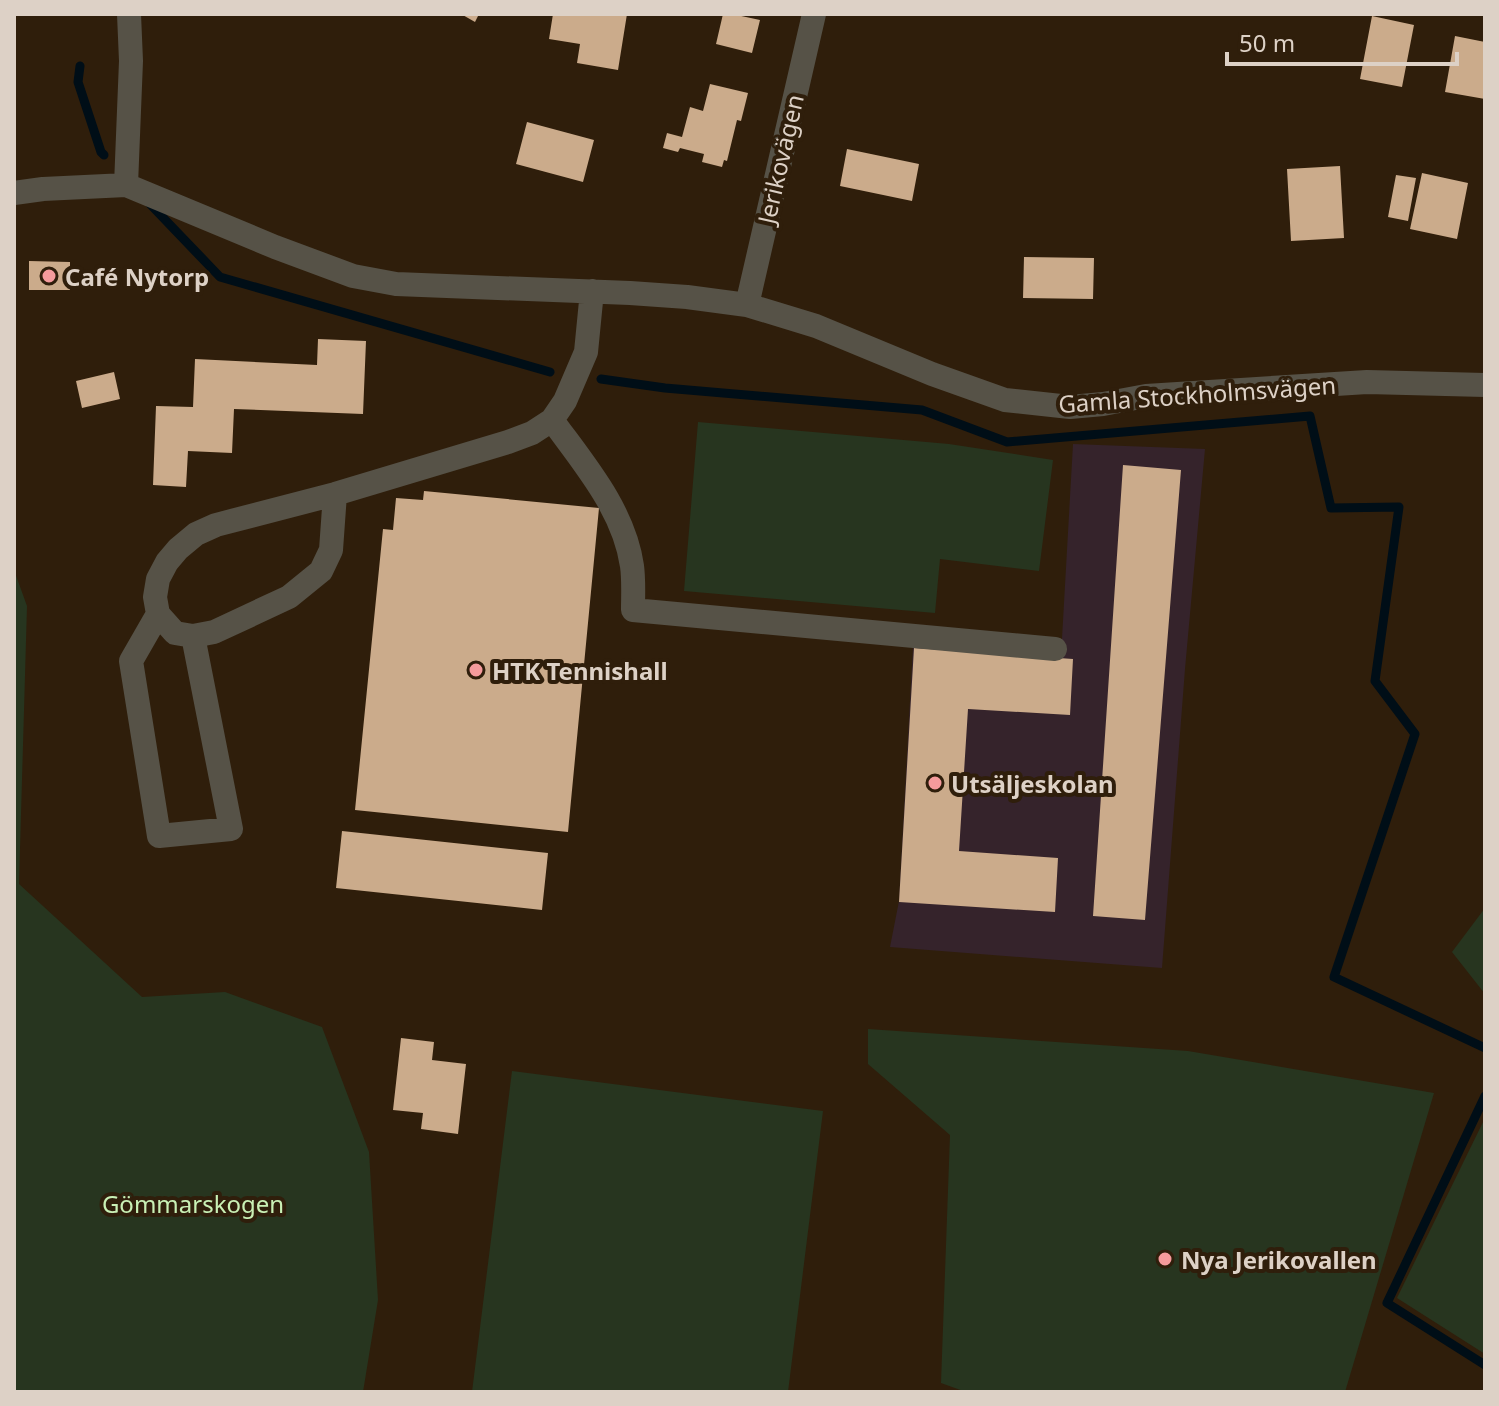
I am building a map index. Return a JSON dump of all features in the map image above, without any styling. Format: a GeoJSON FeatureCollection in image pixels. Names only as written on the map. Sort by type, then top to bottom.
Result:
{"type":"FeatureCollection","features":[{"type":"Feature","properties":{"kind":"street"},"geometry":{"type":"LineString","coordinates":[[126,185],[131,61],[129,14]]}},
{"type":"Feature","properties":{"kind":"street","name":"Jerikovägen"},"geometry":{"type":"LineString","coordinates":[[747,305],[814,14]]}},
{"type":"Feature","properties":{"kind":"street","name":"Gamla Stockholmsvägen"},"geometry":{"type":"LineString","coordinates":[[14,193],[126,185],[353,276],[396,284],[592,291],[687,297],[747,305],[816,326],[932,374],[1005,400],[1070,407],[1146,396],[1367,382],[1485,385]]}},
{"type":"Feature","properties":{"kind":"street"},"geometry":{"type":"LineString","coordinates":[[335,494],[331,550],[321,571],[289,597],[214,632],[193,636],[175,633],[158,614],[155,597],[158,579],[167,562],[196,534],[216,525],[335,494],[508,442],[532,433],[552,420],[565,401],[586,352],[592,291]]}},
{"type":"Feature","properties":{"kind":"street"},"geometry":{"type":"LineString","coordinates":[[552,420],[617,515],[633,567],[633,610],[1055,649]]}},
{"type":"Feature","properties":{"kind":"street"},"geometry":{"type":"LineString","coordinates":[[158,614],[131,661],[159,836],[231,829],[193,636]]}},
{"type":"Feature","properties":{"kind":"shaded area"},"geometry":{"type":"Polygon","coordinates":[[[1073,444],[1205,449],[1162,968],[890,947],[899,901],[913,647],[1061,656],[1073,444]]]}},
{"type":"Feature","properties":{"kind":"green space"},"geometry":{"type":"Polygon","coordinates":[[[698,422],[949,444],[1053,460],[1039,571],[940,559],[935,613],[684,591],[698,422]]]}},
{"type":"Feature","properties":{"kind":"green space","name":"Gömmarskogen"},"geometry":{"type":"Polygon","coordinates":[[[14,570],[27,606],[19,884],[142,997],[225,992],[322,1027],[369,1152],[378,1300],[363,1392],[14,1392],[14,570]]]}},
{"type":"Feature","properties":{"kind":"green space"},"geometry":{"type":"Polygon","coordinates":[[[1485,908],[1485,994],[1452,952],[1485,908]]]}},
{"type":"Feature","properties":{"kind":"green space","name":"Nya Jerikovallen"},"geometry":{"type":"Polygon","coordinates":[[[868,1029],[1188,1051],[1434,1093],[1345,1392],[966,1392],[941,1383],[950,1135],[868,1064],[868,1029]]]}},
{"type":"Feature","properties":{"kind":"green space"},"geometry":{"type":"Polygon","coordinates":[[[512,1071],[823,1111],[788,1392],[472,1392],[512,1071]]]}},
{"type":"Feature","properties":{"kind":"green space"},"geometry":{"type":"Polygon","coordinates":[[[1485,1118],[1485,1354],[1397,1298],[1485,1118]]]}},
{"type":"Feature","properties":{"kind":"building"},"geometry":{"type":"Polygon","coordinates":[[[461,14],[479,14],[475,22],[461,14]]]}},
{"type":"Feature","properties":{"kind":"building"},"geometry":{"type":"Polygon","coordinates":[[[553,14],[627,14],[618,70],[577,63],[580,44],[549,39],[553,14]]]}},
{"type":"Feature","properties":{"kind":"building"},"geometry":{"type":"Polygon","coordinates":[[[723,14],[760,20],[752,53],[716,44],[723,14]]]}},
{"type":"Feature","properties":{"kind":"building"},"geometry":{"type":"Polygon","coordinates":[[[1372,16],[1414,25],[1402,87],[1360,79],[1372,16]]]}},
{"type":"Feature","properties":{"kind":"building"},"geometry":{"type":"Polygon","coordinates":[[[1455,36],[1485,42],[1485,99],[1445,92],[1455,36]]]}},
{"type":"Feature","properties":{"kind":"building"},"geometry":{"type":"Polygon","coordinates":[[[710,84],[748,93],[741,121],[737,120],[727,161],[724,160],[722,167],[702,162],[704,154],[680,148],[678,152],[663,148],[667,133],[682,137],[690,107],[703,111],[710,84]]]}},
{"type":"Feature","properties":{"kind":"building"},"geometry":{"type":"Polygon","coordinates":[[[527,122],[594,140],[583,182],[516,164],[527,122]]]}},
{"type":"Feature","properties":{"kind":"building"},"geometry":{"type":"Polygon","coordinates":[[[847,149],[919,164],[912,201],[840,186],[847,149]]]}},
{"type":"Feature","properties":{"kind":"building"},"geometry":{"type":"Polygon","coordinates":[[[1340,166],[1344,238],[1291,241],[1287,169],[1340,166]]]}},
{"type":"Feature","properties":{"kind":"building"},"geometry":{"type":"Polygon","coordinates":[[[1422,173],[1468,183],[1457,239],[1410,229],[1422,173]]]}},
{"type":"Feature","properties":{"kind":"building"},"geometry":{"type":"Polygon","coordinates":[[[1396,175],[1416,178],[1408,221],[1388,217],[1396,175]]]}},
{"type":"Feature","properties":{"kind":"building"},"geometry":{"type":"Polygon","coordinates":[[[1024,257],[1094,258],[1093,299],[1023,298],[1024,257]]]}},
{"type":"Feature","properties":{"kind":"building","name":"Café Nytorp"},"geometry":{"type":"Polygon","coordinates":[[[29,261],[70,262],[70,290],[29,290],[29,261]]]}},
{"type":"Feature","properties":{"kind":"building"},"geometry":{"type":"Polygon","coordinates":[[[318,339],[366,341],[363,414],[234,409],[232,453],[188,451],[186,487],[153,485],[156,406],[193,407],[195,359],[317,365],[318,339]]]}},
{"type":"Feature","properties":{"kind":"building"},"geometry":{"type":"Polygon","coordinates":[[[114,372],[120,399],[82,408],[76,381],[114,372]]]}},
{"type":"Feature","properties":{"kind":"building"},"geometry":{"type":"Polygon","coordinates":[[[1123,465],[1181,470],[1145,920],[1093,916],[1123,465]]]}},
{"type":"Feature","properties":{"kind":"building","name":"HTK Tennishall"},"geometry":{"type":"Polygon","coordinates":[[[424,491],[599,508],[568,832],[355,810],[383,529],[393,530],[396,498],[423,500],[424,491]]]}},
{"type":"Feature","properties":{"kind":"building","name":"Utsäljeskolan"},"geometry":{"type":"Polygon","coordinates":[[[914,648],[1073,659],[1070,715],[968,709],[959,851],[1058,858],[1055,912],[899,902],[914,648]]]}},
{"type":"Feature","properties":{"kind":"building"},"geometry":{"type":"Polygon","coordinates":[[[342,831],[548,853],[542,910],[336,888],[342,831]]]}},
{"type":"Feature","properties":{"kind":"building"},"geometry":{"type":"Polygon","coordinates":[[[401,1038],[434,1042],[432,1060],[466,1064],[458,1134],[421,1129],[423,1113],[393,1110],[401,1038]]]}},
{"type":"Feature","properties":{"kind":"waterway"},"geometry":{"type":"LineString","coordinates":[[80,66],[78,82],[104,155]]}},
{"type":"Feature","properties":{"kind":"waterway"},"geometry":{"type":"LineString","coordinates":[[150,204],[220,277],[550,372]]}},
{"type":"Feature","properties":{"kind":"waterway"},"geometry":{"type":"LineString","coordinates":[[601,379],[665,388],[922,410],[1007,442],[1310,416],[1331,508],[1399,507],[1375,681],[1415,734],[1334,977],[1485,1048]]}},
{"type":"Feature","properties":{"kind":"waterway"},"geometry":{"type":"LineString","coordinates":[[1485,1096],[1387,1303],[1485,1365]]}},
{"type":"Feature","properties":{"kind":"place","name":"Café Nytorp"},"geometry":{"type":"Point","coordinates":[49,276]}},
{"type":"Feature","properties":{"kind":"place","name":"HTK Tennishall"},"geometry":{"type":"Point","coordinates":[476,670]}},
{"type":"Feature","properties":{"kind":"place","name":"Utsäljeskolan"},"geometry":{"type":"Point","coordinates":[935,783]}},
{"type":"Feature","properties":{"kind":"place","name":"Nya Jerikovallen"},"geometry":{"type":"Point","coordinates":[1165,1259]}}]}
